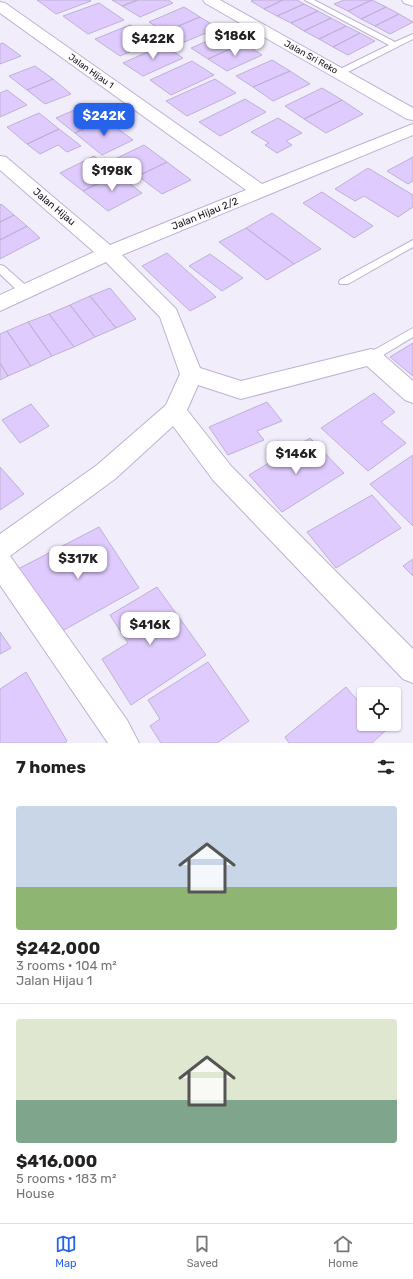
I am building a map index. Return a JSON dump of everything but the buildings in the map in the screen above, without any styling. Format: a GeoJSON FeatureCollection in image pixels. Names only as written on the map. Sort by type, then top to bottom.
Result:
{"type":"FeatureCollection","features":[{"type":"Feature","properties":{"kind":"street","name":"Jalan Sri Reko"},"geometry":{"type":"LineString","coordinates":[[210,0],[413,115]]}},
{"type":"Feature","properties":{"kind":"street"},"geometry":{"type":"LineString","coordinates":[[409,0],[413,2]]}},
{"type":"Feature","properties":{"kind":"street","name":"Jalan Hijau 1"},"geometry":{"type":"LineString","coordinates":[[0,6],[260,191]]}},
{"type":"Feature","properties":{"kind":"street","name":"Jalan Hijau 2/2"},"geometry":{"type":"LineString","coordinates":[[0,304],[108,253],[413,129]]}},
{"type":"Feature","properties":{"kind":"street","name":"Jalan Hijau"},"geometry":{"type":"LineString","coordinates":[[0,161],[108,253],[169,314],[191,374]]}},
{"type":"Feature","properties":{"kind":"street"},"geometry":{"type":"LineString","coordinates":[[0,548],[106,472],[175,411],[191,374],[241,390],[371,357],[413,394]]}},
{"type":"Feature","properties":{"kind":"street"},"geometry":{"type":"LineString","coordinates":[[175,411],[222,473],[413,669]]}},
{"type":"Feature","properties":{"kind":"street"},"geometry":{"type":"LineString","coordinates":[[0,563],[117,730],[124,743]]}},
{"type":"Feature","properties":{"kind":"lane"},"geometry":{"type":"LineString","coordinates":[[309,0],[394,45]]}},
{"type":"Feature","properties":{"kind":"lane"},"geometry":{"type":"LineString","coordinates":[[339,73],[413,36]]}},
{"type":"Feature","properties":{"kind":"lane"},"geometry":{"type":"LineString","coordinates":[[344,282],[413,243]]}},
{"type":"Feature","properties":{"kind":"lane"},"geometry":{"type":"LineString","coordinates":[[0,268],[26,292]]}},
{"type":"Feature","properties":{"kind":"lane"},"geometry":{"type":"LineString","coordinates":[[371,357],[413,332]]}}]}
